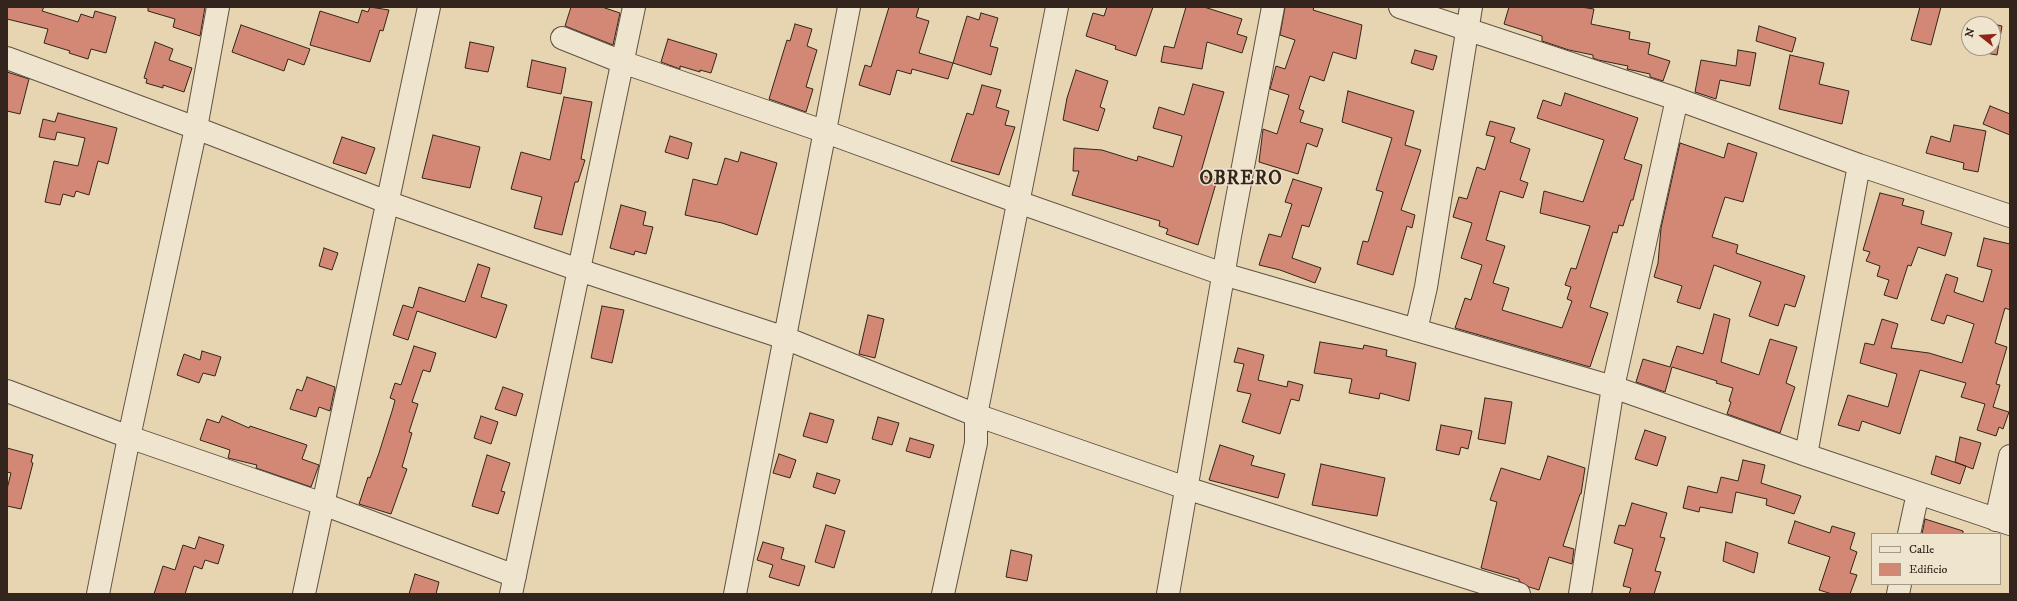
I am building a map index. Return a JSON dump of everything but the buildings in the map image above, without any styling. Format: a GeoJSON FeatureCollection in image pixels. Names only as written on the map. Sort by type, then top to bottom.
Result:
{"type":"FeatureCollection","features":[{"type":"Feature","properties":{"kind":"street"},"geometry":{"type":"LineString","coordinates":[[98,594],[129,437],[196,128],[218,7]]}},
{"type":"Feature","properties":{"kind":"street"},"geometry":{"type":"LineString","coordinates":[[304,594],[429,7]]}},
{"type":"Feature","properties":{"kind":"street"},"geometry":{"type":"LineString","coordinates":[[7,391],[129,437],[323,504],[513,585],[634,7]]}},
{"type":"Feature","properties":{"kind":"street"},"geometry":{"type":"LineString","coordinates":[[735,594],[826,132],[849,7]]}},
{"type":"Feature","properties":{"kind":"street"},"geometry":{"type":"LineString","coordinates":[[943,594],[976,443],[976,415],[1057,7]]}},
{"type":"Feature","properties":{"kind":"street"},"geometry":{"type":"LineString","coordinates":[[1168,594],[1223,274],[1274,7]]}},
{"type":"Feature","properties":{"kind":"street"},"geometry":{"type":"LineString","coordinates":[[1400,7],[1677,99],[1859,165],[2010,216]]}},
{"type":"Feature","properties":{"kind":"street"},"geometry":{"type":"LineString","coordinates":[[1416,330],[1426,287],[1471,7]]}},
{"type":"Feature","properties":{"kind":"street"},"geometry":{"type":"LineString","coordinates":[[562,38],[622,62],[826,132],[1018,202],[1223,274],[1613,387],[2003,522],[2010,456]]}},
{"type":"Feature","properties":{"kind":"street"},"geometry":{"type":"LineString","coordinates":[[7,58],[196,128],[387,202],[579,270],[785,338],[976,415],[1186,488],[1519,594]]}},
{"type":"Feature","properties":{"kind":"street"},"geometry":{"type":"LineString","coordinates":[[1580,594],[1613,387],[1677,99]]}},
{"type":"Feature","properties":{"kind":"street"},"geometry":{"type":"LineString","coordinates":[[1806,455],[1859,165]]}},
{"type":"Feature","properties":{"kind":"street"},"geometry":{"type":"LineString","coordinates":[[1910,533],[1918,493]]}},
{"type":"Feature","properties":{"kind":"district","name":"OBRERO"},"geometry":{"type":"Point","coordinates":[1241,180]}}]}
